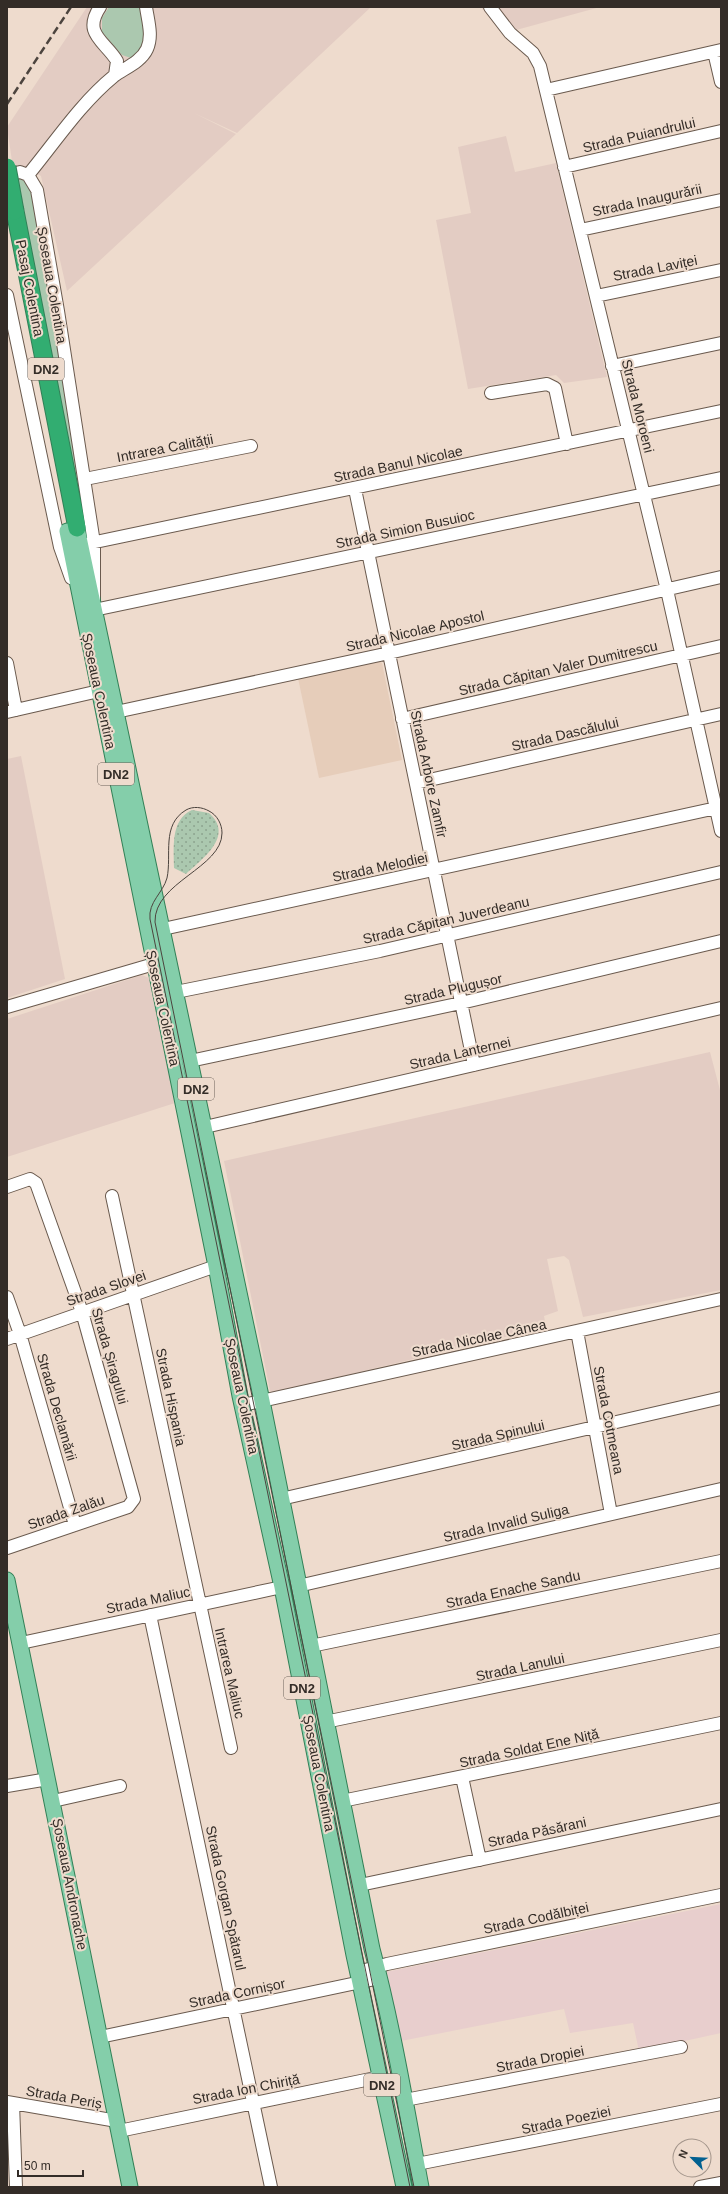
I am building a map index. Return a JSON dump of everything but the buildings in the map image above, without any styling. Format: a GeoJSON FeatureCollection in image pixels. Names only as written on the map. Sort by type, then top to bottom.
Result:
{"type":"FeatureCollection","features":[{"type":"Feature","properties":{"kind":"highway","name":"Pasaj Colentina"},"geometry":{"type":"LineString","coordinates":[[7,167],[11,218],[72,529]]}},
{"type":"Feature","properties":{"kind":"main road","name":"Șoseaua Colentina"},"geometry":{"type":"LineString","coordinates":[[72,529],[88,544],[88,608],[99,691],[243,1405],[282,1587],[359,1977],[404,2187]]}},
{"type":"Feature","properties":{"kind":"main road","name":"Șoseaua Colentina"},"geometry":{"type":"LineString","coordinates":[[72,529],[88,608],[116,712],[205,1127],[262,1401],[325,1722],[360,1885],[381,1969],[421,2187]]}},
{"type":"Feature","properties":{"kind":"main road","name":"Șoseaua Andronache"},"geometry":{"type":"LineString","coordinates":[[7,1580],[21,1643],[130,2187]]}},
{"type":"Feature","properties":{"kind":"street"},"geometry":{"type":"LineString","coordinates":[[100,7],[95,17],[94,31],[96,37],[117,61],[115,75]]}},
{"type":"Feature","properties":{"kind":"street"},"geometry":{"type":"LineString","coordinates":[[7,174],[20,172],[28,175],[88,99],[115,75],[142,56],[148,48],[150,32],[146,7]]}},
{"type":"Feature","properties":{"kind":"street","name":"Strada Moroeni"},"geometry":{"type":"LineString","coordinates":[[490,7],[510,33],[533,53],[540,66],[667,590],[681,655],[718,807],[721,831]]}},
{"type":"Feature","properties":{"kind":"street"},"geometry":{"type":"LineString","coordinates":[[546,90],[717,51],[721,82]]}},
{"type":"Feature","properties":{"kind":"street","name":"Strada Puiandrului"},"geometry":{"type":"LineString","coordinates":[[564,167],[721,131]]}},
{"type":"Feature","properties":{"kind":"street","name":"Șoseaua Colentina"},"geometry":{"type":"LineString","coordinates":[[28,175],[37,190],[85,479],[88,544]]}},
{"type":"Feature","properties":{"kind":"street","name":"Strada Inaugurării"},"geometry":{"type":"LineString","coordinates":[[580,230],[721,200]]}},
{"type":"Feature","properties":{"kind":"street","name":"Strada Laviței"},"geometry":{"type":"LineString","coordinates":[[596,296],[721,270]]}},
{"type":"Feature","properties":{"kind":"street","name":"Șoseaua Colentina"},"geometry":{"type":"LineString","coordinates":[[7,295],[60,547],[88,608]]}},
{"type":"Feature","properties":{"kind":"street"},"geometry":{"type":"LineString","coordinates":[[612,366],[721,343]]}},
{"type":"Feature","properties":{"kind":"street"},"geometry":{"type":"LineString","coordinates":[[491,394],[547,384],[552,386],[555,388],[567,444]]}},
{"type":"Feature","properties":{"kind":"street","name":"Strada Banul Nicolae"},"geometry":{"type":"LineString","coordinates":[[88,544],[721,411]]}},
{"type":"Feature","properties":{"kind":"street","name":"Intrarea Calității"},"geometry":{"type":"LineString","coordinates":[[85,479],[251,446]]}},
{"type":"Feature","properties":{"kind":"street","name":"Strada Simion Busuioc"},"geometry":{"type":"LineString","coordinates":[[88,608],[368,552],[721,478]]}},
{"type":"Feature","properties":{"kind":"street","name":"Strada Arbore Zamfir"},"geometry":{"type":"LineString","coordinates":[[355,488],[474,1065]]}},
{"type":"Feature","properties":{"kind":"street","name":"Strada Nicolae Apostol"},"geometry":{"type":"LineString","coordinates":[[116,712],[388,653],[721,577]]}},
{"type":"Feature","properties":{"kind":"street","name":"Strada Căpitan Valer Dumitrescu"},"geometry":{"type":"LineString","coordinates":[[402,719],[721,646]]}},
{"type":"Feature","properties":{"kind":"street"},"geometry":{"type":"LineString","coordinates":[[7,663],[12,711],[99,691]]}},
{"type":"Feature","properties":{"kind":"street","name":"Strada Dascălului"},"geometry":{"type":"LineString","coordinates":[[416,783],[721,714]]}},
{"type":"Feature","properties":{"kind":"street","name":"Strada Melodiei"},"geometry":{"type":"LineString","coordinates":[[163,929],[434,871],[718,807]]}},
{"type":"Feature","properties":{"kind":"street","name":"Strada Căpitan Juverdeanu"},"geometry":{"type":"LineString","coordinates":[[176,992],[447,936],[721,872]]}},
{"type":"Feature","properties":{"kind":"street","name":"Strada Plugușor"},"geometry":{"type":"LineString","coordinates":[[190,1062],[461,1003],[721,941]]}},
{"type":"Feature","properties":{"kind":"street"},"geometry":{"type":"LineString","coordinates":[[7,1007],[154,964]]}},
{"type":"Feature","properties":{"kind":"street","name":"Strada Lanternei"},"geometry":{"type":"LineString","coordinates":[[205,1127],[721,1008]]}},
{"type":"Feature","properties":{"kind":"street","name":"Strada Șiragului"},"geometry":{"type":"LineString","coordinates":[[7,1187],[30,1179],[36,1183],[82,1312],[134,1496],[133,1502]]}},
{"type":"Feature","properties":{"kind":"street","name":"Strada Hispania"},"geometry":{"type":"LineString","coordinates":[[112,1196],[199,1605]]}},
{"type":"Feature","properties":{"kind":"street","name":"Strada Slovei"},"geometry":{"type":"LineString","coordinates":[[7,1339],[216,1266]]}},
{"type":"Feature","properties":{"kind":"street","name":"Strada Declamării"},"geometry":{"type":"LineString","coordinates":[[7,1297],[20,1334],[75,1525]]}},
{"type":"Feature","properties":{"kind":"street","name":"Strada Nicolae Cânea"},"geometry":{"type":"LineString","coordinates":[[243,1405],[721,1299]]}},
{"type":"Feature","properties":{"kind":"street","name":"Strada Cotmeana"},"geometry":{"type":"LineString","coordinates":[[577,1331],[611,1514]]}},
{"type":"Feature","properties":{"kind":"street","name":"Strada Spinului"},"geometry":{"type":"LineString","coordinates":[[281,1499],[721,1398]]}},
{"type":"Feature","properties":{"kind":"street","name":"Strada Invalid Suliga"},"geometry":{"type":"LineString","coordinates":[[298,1586],[721,1489]]}},
{"type":"Feature","properties":{"kind":"street","name":"Strada Zalău"},"geometry":{"type":"LineString","coordinates":[[7,1548],[128,1507],[133,1502]]}},
{"type":"Feature","properties":{"kind":"street","name":"Strada Enache Sandu"},"geometry":{"type":"LineString","coordinates":[[310,1646],[721,1561]]}},
{"type":"Feature","properties":{"kind":"street","name":"Strada Maliuc"},"geometry":{"type":"LineString","coordinates":[[21,1643],[282,1587]]}},
{"type":"Feature","properties":{"kind":"street","name":"Intrarea Maliuc"},"geometry":{"type":"LineString","coordinates":[[199,1605],[231,1748]]}},
{"type":"Feature","properties":{"kind":"street","name":"Strada Gorgan Spătarul"},"geometry":{"type":"LineString","coordinates":[[150,1615],[235,2008],[271,2187]]}},
{"type":"Feature","properties":{"kind":"street","name":"Strada Lanului"},"geometry":{"type":"LineString","coordinates":[[325,1722],[721,1640]]}},
{"type":"Feature","properties":{"kind":"street","name":"Strada Soldat Ene Niță"},"geometry":{"type":"LineString","coordinates":[[342,1801],[721,1723]]}},
{"type":"Feature","properties":{"kind":"street"},"geometry":{"type":"LineString","coordinates":[[462,1777],[480,1860]]}},
{"type":"Feature","properties":{"kind":"street"},"geometry":{"type":"LineString","coordinates":[[7,1786],[48,1779]]}},
{"type":"Feature","properties":{"kind":"street"},"geometry":{"type":"LineString","coordinates":[[53,1801],[120,1786]]}},
{"type":"Feature","properties":{"kind":"street","name":"Strada Păsărani"},"geometry":{"type":"LineString","coordinates":[[360,1885],[721,1810]]}},
{"type":"Feature","properties":{"kind":"street","name":"Strada Codălbiței"},"geometry":{"type":"LineString","coordinates":[[381,1969],[721,1895]]}},
{"type":"Feature","properties":{"kind":"street","name":"Strada Cornișor"},"geometry":{"type":"LineString","coordinates":[[100,2037],[235,2008],[359,1977],[381,1969]]}},
{"type":"Feature","properties":{"kind":"street","name":"Strada Dropiei"},"geometry":{"type":"LineString","coordinates":[[405,2100],[681,2047]]}},
{"type":"Feature","properties":{"kind":"street","name":"Strada Ion Chiriță"},"geometry":{"type":"LineString","coordinates":[[118,2126],[253,2103],[380,2077]]}},
{"type":"Feature","properties":{"kind":"street"},"geometry":{"type":"LineString","coordinates":[[10,2103],[11,2167],[16,2187]]}},
{"type":"Feature","properties":{"kind":"street","name":"Strada Periș"},"geometry":{"type":"LineString","coordinates":[[10,2103],[118,2126]]}},
{"type":"Feature","properties":{"kind":"street","name":"Strada Poeziei"},"geometry":{"type":"LineString","coordinates":[[417,2164],[721,2104]]}},
{"type":"Feature","properties":{"kind":"street"},"geometry":{"type":"LineString","coordinates":[[700,2187],[721,2182]]}},
{"type":"Feature","properties":{"kind":"shaded area"},"geometry":{"type":"Polygon","coordinates":[[[87,7],[371,7],[237,133],[194,113],[236,134],[67,291],[41,176],[27,167],[13,168],[7,127],[87,7]]]}},
{"type":"Feature","properties":{"kind":"shaded area"},"geometry":{"type":"Polygon","coordinates":[[[481,7],[600,7],[502,34],[481,7]]]}},
{"type":"Feature","properties":{"kind":"shaded area"},"geometry":{"type":"Polygon","coordinates":[[[506,136],[515,172],[556,163],[607,377],[564,383],[556,375],[468,389],[436,220],[471,213],[458,147],[506,136]]]}},
{"type":"Feature","properties":{"kind":"shaded area"},"geometry":{"type":"Polygon","coordinates":[[[379,661],[382,663],[402,760],[319,778],[298,678],[379,661]]]}},
{"type":"Feature","properties":{"kind":"shaded area"},"geometry":{"type":"Polygon","coordinates":[[[21,756],[65,979],[7,998],[7,759],[21,756]]]}},
{"type":"Feature","properties":{"kind":"shaded area"},"geometry":{"type":"Polygon","coordinates":[[[142,975],[149,978],[175,1103],[7,1157],[7,1019],[142,975]]]}},
{"type":"Feature","properties":{"kind":"shaded area"},"geometry":{"type":"Polygon","coordinates":[[[710,1052],[721,1094],[721,1290],[583,1317],[569,1260],[564,1256],[547,1259],[558,1311],[544,1316],[546,1327],[276,1392],[270,1391],[224,1161],[710,1052]]]}},
{"type":"Feature","properties":{"kind":"shaded area"},"geometry":{"type":"Polygon","coordinates":[[[721,1904],[721,2033],[639,2051],[633,2023],[570,2033],[564,2009],[401,2041],[386,1972],[721,1904]]]}},
{"type":"Feature","properties":{"kind":"green space"},"geometry":{"type":"Polygon","coordinates":[[[109,7],[140,7],[143,42],[137,54],[131,58],[122,55],[102,32],[102,18],[109,7]]]}},
{"type":"Feature","properties":{"kind":"green space"},"geometry":{"type":"Polygon","coordinates":[[[18,178],[25,181],[31,188],[91,538],[87,538],[14,179],[18,178]]]}},
{"type":"Feature","properties":{"kind":"green space"},"geometry":{"type":"Polygon","coordinates":[[[192,810],[209,813],[216,822],[219,830],[213,846],[207,854],[186,874],[174,868],[174,843],[180,820],[192,810]]]}},
{"type":"Feature","properties":{"kind":"tram line"},"geometry":{"type":"LineString","coordinates":[[410,2187],[150,919],[153,903],[167,878],[169,841],[173,824],[178,816],[186,810],[192,808],[206,810],[217,817],[222,830],[219,845],[201,866],[176,885],[165,896],[158,908],[155,922],[414,2187]]}},
{"type":"Feature","properties":{"kind":"railway"},"geometry":{"type":"LineString","coordinates":[[7,104],[71,7]]}}]}
